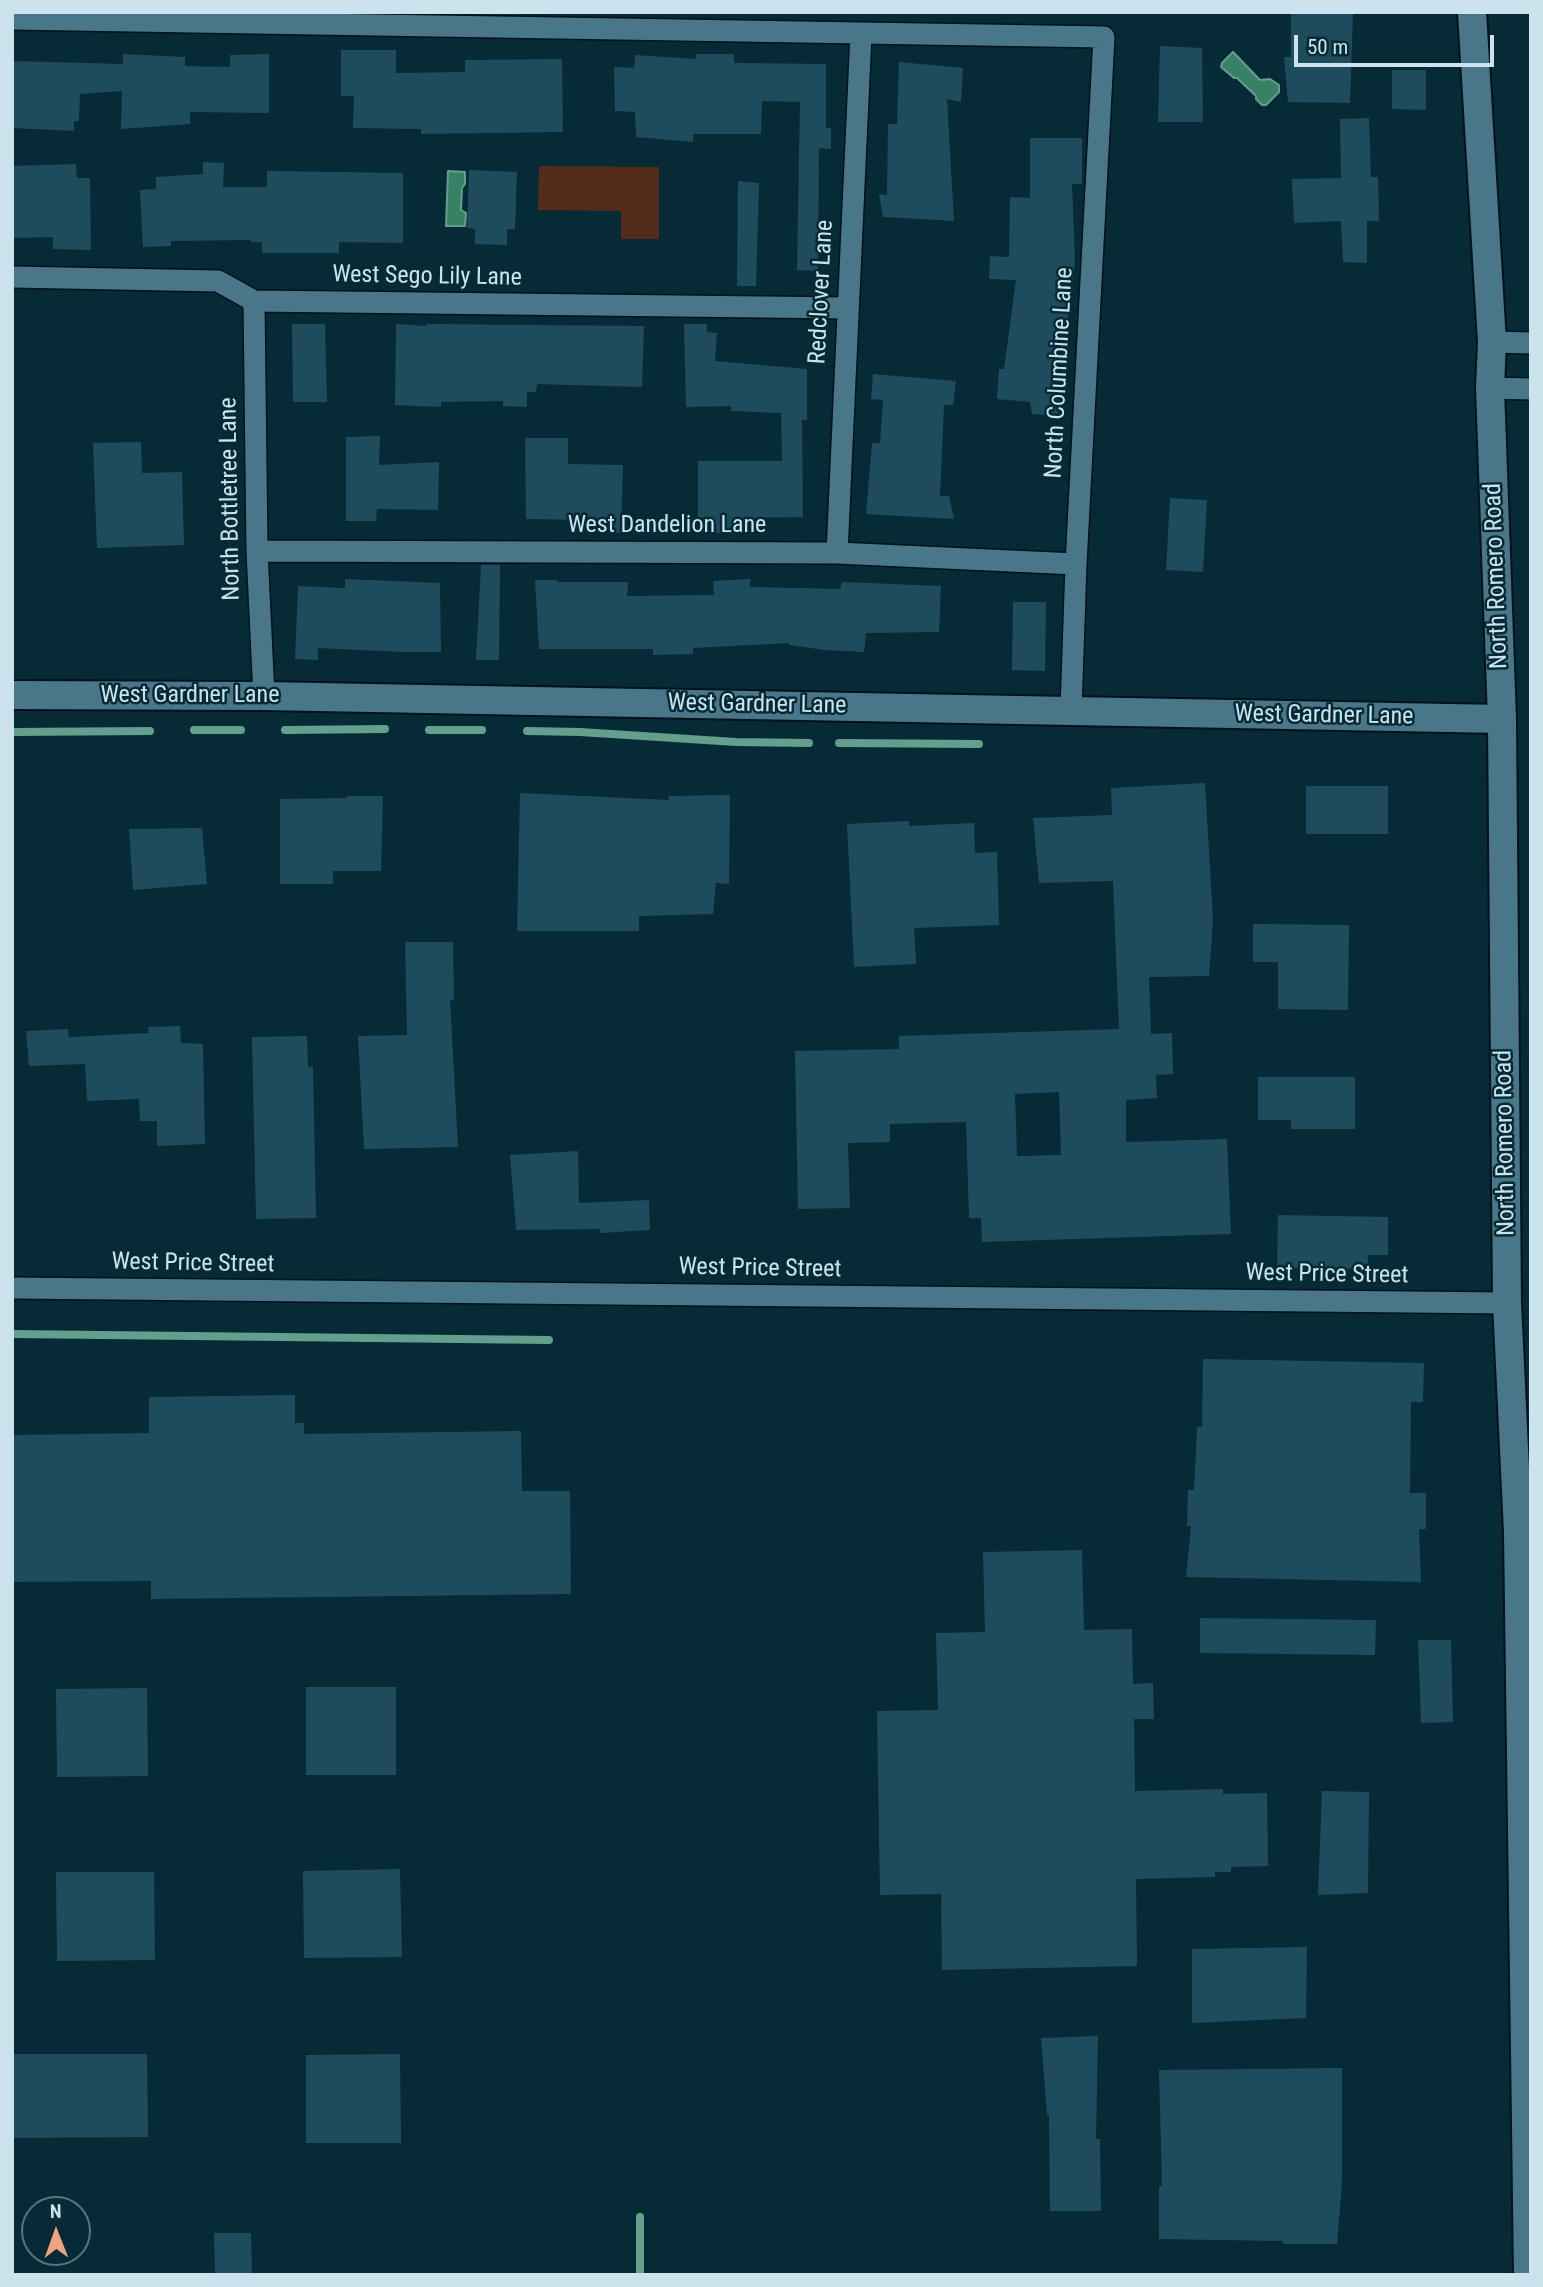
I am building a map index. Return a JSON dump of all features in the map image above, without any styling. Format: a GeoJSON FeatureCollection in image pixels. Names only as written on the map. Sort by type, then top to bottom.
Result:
{"type":"FeatureCollection","features":[{"type":"Feature","properties":{"kind":"street","name":"North Romero Road"},"geometry":{"type":"LineString","coordinates":[[1472,12],[1492,342],[1490,388],[1502,719],[1507,1303],[1524,1532],[1528,2275]]}},
{"type":"Feature","properties":{"kind":"street"},"geometry":{"type":"LineString","coordinates":[[12,19],[862,34]]}},
{"type":"Feature","properties":{"kind":"street","name":"North Columbine Lane"},"geometry":{"type":"LineString","coordinates":[[862,34],[1104,37],[1076,564],[1072,711]]}},
{"type":"Feature","properties":{"kind":"street","name":"Redclover Lane"},"geometry":{"type":"LineString","coordinates":[[837,553],[862,34]]}},
{"type":"Feature","properties":{"kind":"street","name":"West Sego Lily Lane"},"geometry":{"type":"LineString","coordinates":[[12,276],[218,281],[254,301],[847,308]]}},
{"type":"Feature","properties":{"kind":"street","name":"North Bottletree Lane"},"geometry":{"type":"LineString","coordinates":[[254,301],[257,551],[264,696]]}},
{"type":"Feature","properties":{"kind":"street"},"geometry":{"type":"LineString","coordinates":[[1492,342],[1531,343]]}},
{"type":"Feature","properties":{"kind":"street"},"geometry":{"type":"LineString","coordinates":[[1490,388],[1531,389]]}},
{"type":"Feature","properties":{"kind":"street","name":"West Dandelion Lane"},"geometry":{"type":"LineString","coordinates":[[257,551],[837,553],[1076,564]]}},
{"type":"Feature","properties":{"kind":"street","name":"West Gardner Lane"},"geometry":{"type":"LineString","coordinates":[[12,695],[264,696],[1502,719]]}},
{"type":"Feature","properties":{"kind":"street","name":"West Price Street"},"geometry":{"type":"LineString","coordinates":[[12,1288],[1507,1303]]}},
{"type":"Feature","properties":{"kind":"shaded area"},"geometry":{"type":"Polygon","coordinates":[[[1233,52],[1260,80],[1270,79],[1279,85],[1279,92],[1266,105],[1262,105],[1237,78],[1221,67],[1233,52]]]}},
{"type":"Feature","properties":{"kind":"shaded area"},"geometry":{"type":"Polygon","coordinates":[[[539,166],[659,167],[659,239],[621,239],[621,211],[538,210],[539,166]]]}},
{"type":"Feature","properties":{"kind":"shaded area"},"geometry":{"type":"Polygon","coordinates":[[[448,171],[465,172],[461,210],[466,213],[465,226],[446,226],[448,171]]]}},
{"type":"Feature","properties":{"kind":"building"},"geometry":{"type":"Polygon","coordinates":[[[1291,12],[1353,12],[1350,103],[1288,102],[1284,57],[1291,57],[1291,12]]]}},
{"type":"Feature","properties":{"kind":"building"},"geometry":{"type":"Polygon","coordinates":[[[1160,46],[1202,48],[1203,122],[1158,122],[1160,46]]]}},
{"type":"Feature","properties":{"kind":"building"},"geometry":{"type":"Polygon","coordinates":[[[341,50],[396,50],[396,73],[465,72],[465,60],[562,59],[563,132],[421,134],[421,129],[353,128],[354,96],[341,96],[341,50]]]}},
{"type":"Feature","properties":{"kind":"building"},"geometry":{"type":"Polygon","coordinates":[[[123,54],[185,57],[185,66],[230,67],[230,55],[269,54],[269,113],[190,112],[190,124],[121,129],[122,91],[80,94],[79,121],[74,121],[74,131],[12,128],[12,61],[123,64],[123,54]]]}},
{"type":"Feature","properties":{"kind":"building"},"geometry":{"type":"Polygon","coordinates":[[[696,54],[734,54],[734,63],[826,64],[826,128],[831,128],[831,149],[819,148],[818,271],[797,270],[800,102],[762,101],[761,134],[693,134],[693,142],[636,137],[635,112],[615,111],[614,67],[634,68],[635,55],[696,59],[696,54]]]}},
{"type":"Feature","properties":{"kind":"building"},"geometry":{"type":"Polygon","coordinates":[[[899,62],[963,68],[961,102],[947,99],[954,221],[883,217],[879,194],[887,195],[888,124],[897,124],[899,62]]]}},
{"type":"Feature","properties":{"kind":"building"},"geometry":{"type":"Polygon","coordinates":[[[1392,70],[1426,70],[1426,110],[1392,109],[1392,70]]]}},
{"type":"Feature","properties":{"kind":"building"},"geometry":{"type":"Polygon","coordinates":[[[1369,118],[1371,177],[1378,177],[1379,221],[1367,221],[1367,263],[1343,262],[1341,221],[1294,223],[1292,179],[1341,178],[1340,119],[1369,118]]]}},
{"type":"Feature","properties":{"kind":"building"},"geometry":{"type":"Polygon","coordinates":[[[1030,138],[1082,138],[1082,184],[1072,184],[1075,260],[1072,294],[1068,294],[1069,359],[1062,358],[1058,416],[1032,414],[1030,402],[997,399],[999,369],[1004,369],[1016,280],[989,279],[990,256],[1009,257],[1010,197],[1030,198],[1030,138]]]}},
{"type":"Feature","properties":{"kind":"building"},"geometry":{"type":"Polygon","coordinates":[[[203,162],[224,163],[223,187],[267,187],[267,171],[403,173],[403,243],[339,242],[339,253],[262,253],[262,242],[251,240],[171,241],[171,246],[143,247],[140,190],[156,189],[156,177],[203,174],[203,162]]]}},
{"type":"Feature","properties":{"kind":"building"},"geometry":{"type":"Polygon","coordinates":[[[76,164],[77,178],[90,178],[91,250],[53,249],[53,237],[12,238],[12,166],[76,164]]]}},
{"type":"Feature","properties":{"kind":"building"},"geometry":{"type":"Polygon","coordinates":[[[469,170],[517,172],[515,229],[507,229],[507,245],[475,244],[475,229],[467,228],[469,170]]]}},
{"type":"Feature","properties":{"kind":"building"},"geometry":{"type":"Polygon","coordinates":[[[738,181],[759,183],[756,286],[737,286],[738,181]]]}},
{"type":"Feature","properties":{"kind":"building"},"geometry":{"type":"Polygon","coordinates":[[[292,324],[325,324],[327,402],[293,402],[292,324]]]}},
{"type":"Feature","properties":{"kind":"building"},"geometry":{"type":"Polygon","coordinates":[[[396,324],[644,326],[642,387],[537,384],[536,392],[527,392],[527,407],[503,406],[503,401],[441,402],[441,407],[395,405],[396,324]]]}},
{"type":"Feature","properties":{"kind":"building"},"geometry":{"type":"Polygon","coordinates":[[[684,324],[707,324],[707,332],[717,333],[715,361],[807,369],[807,420],[802,420],[803,517],[747,518],[747,533],[698,533],[698,461],[782,461],[781,413],[731,411],[731,406],[686,407],[684,324]]]}},
{"type":"Feature","properties":{"kind":"building"},"geometry":{"type":"Polygon","coordinates":[[[873,374],[956,381],[953,405],[944,405],[940,496],[949,496],[954,519],[866,514],[872,443],[880,443],[883,400],[871,399],[873,374]]]}},
{"type":"Feature","properties":{"kind":"building"},"geometry":{"type":"Polygon","coordinates":[[[380,436],[379,465],[439,462],[438,510],[377,509],[376,521],[346,521],[346,437],[380,436]]]}},
{"type":"Feature","properties":{"kind":"building"},"geometry":{"type":"Polygon","coordinates":[[[525,438],[568,438],[568,464],[623,465],[621,533],[593,532],[591,520],[526,519],[525,438]]]}},
{"type":"Feature","properties":{"kind":"building"},"geometry":{"type":"Polygon","coordinates":[[[141,442],[142,473],[182,472],[184,545],[97,548],[93,443],[141,442]]]}},
{"type":"Feature","properties":{"kind":"building"},"geometry":{"type":"Polygon","coordinates":[[[1170,498],[1207,500],[1203,572],[1166,570],[1170,498]]]}},
{"type":"Feature","properties":{"kind":"building"},"geometry":{"type":"Polygon","coordinates":[[[481,565],[500,565],[499,660],[476,660],[481,565]]]}},
{"type":"Feature","properties":{"kind":"building"},"geometry":{"type":"Polygon","coordinates":[[[345,579],[440,583],[441,652],[318,648],[318,660],[295,659],[298,586],[345,588],[345,579]]]}},
{"type":"Feature","properties":{"kind":"building"},"geometry":{"type":"Polygon","coordinates":[[[750,579],[750,587],[840,589],[842,582],[941,586],[939,632],[866,633],[864,652],[825,650],[789,643],[693,648],[693,654],[653,655],[653,649],[539,649],[535,580],[628,582],[627,596],[714,595],[713,581],[750,579]]]}},
{"type":"Feature","properties":{"kind":"building"},"geometry":{"type":"Polygon","coordinates":[[[1013,602],[1046,602],[1045,671],[1012,670],[1013,602]]]}},
{"type":"Feature","properties":{"kind":"building"},"geometry":{"type":"Polygon","coordinates":[[[1205,783],[1213,920],[1209,976],[1149,977],[1151,1034],[1172,1033],[1173,1074],[1156,1075],[1157,1098],[1126,1100],[1126,1142],[1227,1139],[1231,1234],[982,1242],[981,1218],[969,1218],[966,1122],[890,1124],[890,1142],[848,1143],[850,1208],[798,1209],[795,1051],[899,1049],[899,1036],[1119,1029],[1113,881],[1039,883],[1033,818],[1112,815],[1111,788],[1205,783]],[[1059,1092],[1015,1094],[1017,1156],[1061,1155],[1059,1092]]]}},
{"type":"Feature","properties":{"kind":"building"},"geometry":{"type":"Polygon","coordinates":[[[1306,786],[1388,786],[1388,834],[1306,834],[1306,786]]]}},
{"type":"Feature","properties":{"kind":"building"},"geometry":{"type":"Polygon","coordinates":[[[520,793],[669,800],[668,796],[730,795],[729,884],[716,883],[713,914],[639,916],[639,931],[517,931],[520,793]]]}},
{"type":"Feature","properties":{"kind":"building"},"geometry":{"type":"Polygon","coordinates":[[[383,796],[381,871],[333,871],[333,884],[280,884],[280,799],[383,796]]]}},
{"type":"Feature","properties":{"kind":"building"},"geometry":{"type":"Polygon","coordinates":[[[909,821],[909,826],[974,823],[975,853],[997,852],[999,925],[914,928],[916,964],[854,967],[847,824],[909,821]]]}},
{"type":"Feature","properties":{"kind":"building"},"geometry":{"type":"Polygon","coordinates":[[[202,828],[207,884],[133,890],[129,829],[202,828]]]}},
{"type":"Feature","properties":{"kind":"building"},"geometry":{"type":"Polygon","coordinates":[[[1253,924],[1349,925],[1348,1010],[1278,1009],[1278,962],[1253,962],[1253,924]]]}},
{"type":"Feature","properties":{"kind":"building"},"geometry":{"type":"Polygon","coordinates":[[[405,942],[453,942],[454,1000],[450,1000],[458,1147],[364,1149],[358,1036],[407,1035],[405,942]]]}},
{"type":"Feature","properties":{"kind":"building"},"geometry":{"type":"Polygon","coordinates":[[[180,1026],[181,1043],[203,1044],[205,1144],[157,1146],[157,1121],[140,1121],[139,1099],[87,1101],[85,1064],[29,1066],[26,1031],[68,1029],[69,1037],[149,1033],[148,1027],[180,1026]]]}},
{"type":"Feature","properties":{"kind":"building"},"geometry":{"type":"Polygon","coordinates":[[[307,1036],[308,1067],[313,1066],[316,1218],[256,1219],[252,1037],[307,1036]]]}},
{"type":"Feature","properties":{"kind":"building"},"geometry":{"type":"Polygon","coordinates":[[[1258,1077],[1355,1077],[1355,1129],[1291,1129],[1291,1120],[1258,1120],[1258,1077]]]}},
{"type":"Feature","properties":{"kind":"building"},"geometry":{"type":"Polygon","coordinates":[[[578,1151],[579,1203],[649,1200],[650,1230],[600,1233],[600,1229],[516,1230],[510,1155],[578,1151]]]}},
{"type":"Feature","properties":{"kind":"building"},"geometry":{"type":"Polygon","coordinates":[[[1278,1215],[1388,1217],[1388,1255],[1368,1255],[1368,1269],[1277,1268],[1278,1215]]]}},
{"type":"Feature","properties":{"kind":"building"},"geometry":{"type":"Polygon","coordinates":[[[1203,1359],[1424,1363],[1423,1402],[1411,1402],[1410,1493],[1426,1493],[1426,1529],[1419,1529],[1421,1582],[1186,1577],[1191,1526],[1187,1526],[1188,1490],[1194,1490],[1197,1427],[1202,1427],[1203,1359]]]}},
{"type":"Feature","properties":{"kind":"building"},"geometry":{"type":"Polygon","coordinates":[[[295,1395],[295,1423],[304,1423],[304,1434],[521,1431],[522,1491],[570,1491],[571,1594],[151,1599],[151,1581],[12,1582],[12,1435],[149,1433],[149,1397],[295,1395]]]}},
{"type":"Feature","properties":{"kind":"building"},"geometry":{"type":"Polygon","coordinates":[[[1082,1550],[1084,1630],[1132,1629],[1133,1684],[1153,1683],[1154,1719],[1134,1719],[1135,1791],[1223,1789],[1223,1794],[1267,1793],[1268,1866],[1231,1867],[1231,1872],[1215,1872],[1215,1877],[1136,1879],[1137,1966],[942,1970],[941,1894],[880,1895],[877,1711],[938,1710],[936,1633],[985,1632],[983,1552],[1082,1550]]]}},
{"type":"Feature","properties":{"kind":"building"},"geometry":{"type":"Polygon","coordinates":[[[1200,1618],[1376,1620],[1375,1655],[1200,1653],[1200,1618]]]}},
{"type":"Feature","properties":{"kind":"building"},"geometry":{"type":"Polygon","coordinates":[[[1418,1640],[1451,1640],[1453,1722],[1421,1723],[1418,1640]]]}},
{"type":"Feature","properties":{"kind":"building"},"geometry":{"type":"Polygon","coordinates":[[[306,1687],[396,1687],[396,1775],[306,1775],[306,1687]]]}},
{"type":"Feature","properties":{"kind":"building"},"geometry":{"type":"Polygon","coordinates":[[[147,1688],[148,1776],[57,1777],[56,1689],[147,1688]]]}},
{"type":"Feature","properties":{"kind":"building"},"geometry":{"type":"Polygon","coordinates":[[[1322,1791],[1369,1792],[1368,1893],[1318,1895],[1322,1791]]]}},
{"type":"Feature","properties":{"kind":"building"},"geometry":{"type":"Polygon","coordinates":[[[400,1869],[402,1957],[304,1958],[303,1871],[400,1869]]]}},
{"type":"Feature","properties":{"kind":"building"},"geometry":{"type":"Polygon","coordinates":[[[56,1872],[154,1872],[155,1960],[57,1961],[56,1872]]]}},
{"type":"Feature","properties":{"kind":"building"},"geometry":{"type":"Polygon","coordinates":[[[1307,1947],[1306,2018],[1192,2023],[1192,1949],[1307,1947]]]}},
{"type":"Feature","properties":{"kind":"building"},"geometry":{"type":"Polygon","coordinates":[[[1098,2036],[1096,2139],[1100,2139],[1101,2211],[1050,2211],[1049,2115],[1041,2038],[1098,2036]]]}},
{"type":"Feature","properties":{"kind":"building"},"geometry":{"type":"Polygon","coordinates":[[[12,2054],[147,2054],[148,2137],[12,2138],[12,2054]]]}},
{"type":"Feature","properties":{"kind":"building"},"geometry":{"type":"Polygon","coordinates":[[[400,2054],[401,2143],[306,2143],[306,2055],[400,2054]]]}},
{"type":"Feature","properties":{"kind":"building"},"geometry":{"type":"Polygon","coordinates":[[[1342,2068],[1342,2182],[1337,2244],[1159,2239],[1159,2186],[1162,2186],[1159,2070],[1342,2068]]]}},
{"type":"Feature","properties":{"kind":"building"},"geometry":{"type":"Polygon","coordinates":[[[214,2233],[251,2233],[252,2275],[215,2275],[214,2233]]]}},
{"type":"Feature","properties":{"kind":"waterway"},"geometry":{"type":"LineString","coordinates":[[285,730],[385,729]]}},
{"type":"Feature","properties":{"kind":"waterway"},"geometry":{"type":"LineString","coordinates":[[194,730],[241,730]]}},
{"type":"Feature","properties":{"kind":"waterway"},"geometry":{"type":"LineString","coordinates":[[429,730],[482,730]]}},
{"type":"Feature","properties":{"kind":"waterway"},"geometry":{"type":"LineString","coordinates":[[12,732],[150,731]]}},
{"type":"Feature","properties":{"kind":"waterway"},"geometry":{"type":"LineString","coordinates":[[527,731],[736,742],[809,743]]}},
{"type":"Feature","properties":{"kind":"waterway"},"geometry":{"type":"LineString","coordinates":[[839,743],[979,744]]}},
{"type":"Feature","properties":{"kind":"waterway"},"geometry":{"type":"LineString","coordinates":[[12,1334],[549,1340]]}},
{"type":"Feature","properties":{"kind":"waterway"},"geometry":{"type":"LineString","coordinates":[[640,2217],[640,2275]]}}]}
